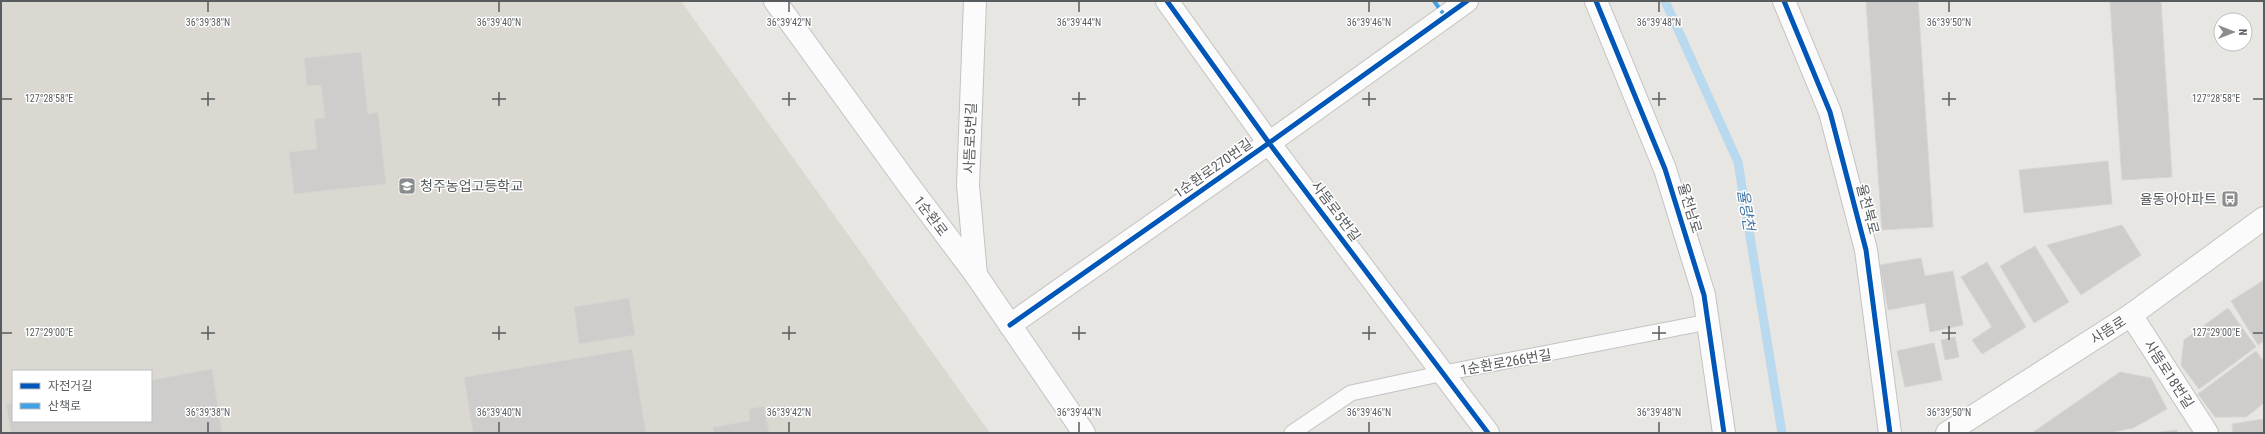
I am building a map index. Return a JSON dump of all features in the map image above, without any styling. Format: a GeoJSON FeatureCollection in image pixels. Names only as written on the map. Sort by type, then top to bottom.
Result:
{"type":"FeatureCollection","features":[{"type":"Feature","properties":{"kind":"street","name":"1순환로"},"geometry":{"type":"LineString","coordinates":[[775,1],[905,181],[976,275],[1084,433]]}},
{"type":"Feature","properties":{"kind":"street","name":"사뜸로5번길"},"geometry":{"type":"LineString","coordinates":[[975,1],[968,185],[976,275]]}},
{"type":"Feature","properties":{"kind":"street","name":"사뜸로5번길"},"geometry":{"type":"LineString","coordinates":[[1168,1],[1269,144],[1488,433]]}},
{"type":"Feature","properties":{"kind":"street","name":"1순환로270번길"},"geometry":{"type":"LineString","coordinates":[[1010,325],[1269,144],[1440,8],[1467,1]]}},
{"type":"Feature","properties":{"kind":"street","name":"율천남로"},"geometry":{"type":"LineString","coordinates":[[1596,1],[1665,169],[1704,294],[1724,433]]}},
{"type":"Feature","properties":{"kind":"street","name":"율천북로"},"geometry":{"type":"LineString","coordinates":[[1784,1],[1830,112],[1866,250],[1890,433]]}},
{"type":"Feature","properties":{"kind":"street","name":"사뜸로"},"geometry":{"type":"LineString","coordinates":[[1947,433],[2131,315],[2264,218]]}},
{"type":"Feature","properties":{"kind":"street","name":"사뜸로18번길"},"geometry":{"type":"LineString","coordinates":[[2131,315],[2207,433]]}},
{"type":"Feature","properties":{"kind":"lane","name":"1순환로266번길"},"geometry":{"type":"LineString","coordinates":[[1292,433],[1351,393],[1444,373],[1708,322]]}},
{"type":"Feature","properties":{"kind":"shaded area","name":"청주농업고등학교"},"geometry":{"type":"Polygon","coordinates":[[[1,1],[681,1],[990,433],[1,433],[1,1]]]}},
{"type":"Feature","properties":{"kind":"building"},"geometry":{"type":"Polygon","coordinates":[[[1866,1],[1918,1],[1933,227],[1882,230],[1866,1]]]}},
{"type":"Feature","properties":{"kind":"building"},"geometry":{"type":"Polygon","coordinates":[[[2110,1],[2161,1],[2172,177],[2122,180],[2110,1]]]}},
{"type":"Feature","properties":{"kind":"building"},"geometry":{"type":"Polygon","coordinates":[[[361,52],[368,114],[378,112],[386,184],[294,194],[289,152],[317,149],[314,119],[325,118],[321,85],[307,86],[304,58],[361,52]]]}},
{"type":"Feature","properties":{"kind":"building"},"geometry":{"type":"Polygon","coordinates":[[[2108,161],[2112,204],[2024,213],[2019,170],[2108,161]]]}},
{"type":"Feature","properties":{"kind":"building"},"geometry":{"type":"Polygon","coordinates":[[[2122,225],[2141,255],[2081,295],[2047,245],[2122,225]]]}},
{"type":"Feature","properties":{"kind":"building"},"geometry":{"type":"Polygon","coordinates":[[[2035,246],[2069,302],[2034,323],[2000,266],[2035,246]]]}},
{"type":"Feature","properties":{"kind":"building"},"geometry":{"type":"Polygon","coordinates":[[[1921,258],[1925,276],[1953,271],[1963,325],[1930,332],[1925,303],[1888,310],[1880,265],[1921,258]]]}},
{"type":"Feature","properties":{"kind":"building"},"geometry":{"type":"Polygon","coordinates":[[[1987,262],[2026,327],[1982,354],[1972,340],[1992,327],[1961,277],[1987,262]]]}},
{"type":"Feature","properties":{"kind":"building"},"geometry":{"type":"Polygon","coordinates":[[[2264,280],[2264,341],[2258,345],[2231,301],[2264,280]]]}},
{"type":"Feature","properties":{"kind":"building"},"geometry":{"type":"Polygon","coordinates":[[[629,298],[635,335],[579,344],[574,307],[629,298]]]}},
{"type":"Feature","properties":{"kind":"building"},"geometry":{"type":"Polygon","coordinates":[[[2228,308],[2256,347],[2199,389],[2181,365],[2184,340],[2228,308]]]}},
{"type":"Feature","properties":{"kind":"building"},"geometry":{"type":"Polygon","coordinates":[[[1955,337],[1959,357],[1945,360],[1941,340],[1955,337]]]}},
{"type":"Feature","properties":{"kind":"building"},"geometry":{"type":"Polygon","coordinates":[[[1934,343],[1942,380],[1905,387],[1897,351],[1934,343]]]}},
{"type":"Feature","properties":{"kind":"building"},"geometry":{"type":"Polygon","coordinates":[[[632,349],[646,433],[473,433],[464,377],[632,349]]]}},
{"type":"Feature","properties":{"kind":"building"},"geometry":{"type":"Polygon","coordinates":[[[2256,351],[2264,362],[2264,403],[2246,417],[2215,417],[2198,394],[2256,351]]]}},
{"type":"Feature","properties":{"kind":"building"},"geometry":{"type":"Polygon","coordinates":[[[212,369],[222,433],[11,433],[6,404],[12,403],[12,422],[152,422],[152,380],[212,369]]]}},
{"type":"Feature","properties":{"kind":"building"},"geometry":{"type":"Polygon","coordinates":[[[2120,372],[2151,378],[2167,409],[2133,428],[2108,433],[2032,433],[2120,372]]]}},
{"type":"Feature","properties":{"kind":"building"},"geometry":{"type":"Polygon","coordinates":[[[764,406],[769,433],[714,433],[713,427],[750,421],[749,409],[764,406]]]}},
{"type":"Feature","properties":{"kind":"building"},"geometry":{"type":"Polygon","coordinates":[[[2264,419],[2264,433],[2233,433],[2232,424],[2264,419]]]}},
{"type":"Feature","properties":{"kind":"building"},"geometry":{"type":"Polygon","coordinates":[[[2177,430],[2177,433],[2153,433],[2177,430]]]}},
{"type":"Feature","properties":{"kind":"waterway","name":"율량천"},"geometry":{"type":"LineString","coordinates":[[1665,1],[1738,162],[1782,433]]}},
{"type":"Feature","properties":{"kind":"marked path"},"geometry":{"type":"LineString","coordinates":[[1434,1],[1445,16]]}},
{"type":"Feature","properties":{"kind":"cycle path"},"geometry":{"type":"LineString","coordinates":[[1167,1],[1269,143],[1488,433]]}},
{"type":"Feature","properties":{"kind":"cycle path"},"geometry":{"type":"LineString","coordinates":[[1010,325],[1269,143],[1467,1]]}},
{"type":"Feature","properties":{"kind":"cycle path"},"geometry":{"type":"LineString","coordinates":[[1596,1],[1665,169],[1704,295],[1724,433]]}},
{"type":"Feature","properties":{"kind":"cycle path"},"geometry":{"type":"LineString","coordinates":[[1784,1],[1830,112],[1866,250],[1890,433]]}},
{"type":"Feature","properties":{"kind":"place","name":"청주농업고등학교"},"geometry":{"type":"Point","coordinates":[407,186]}},
{"type":"Feature","properties":{"kind":"place","name":"율동아아파트"},"geometry":{"type":"Point","coordinates":[2230,199]}}]}
